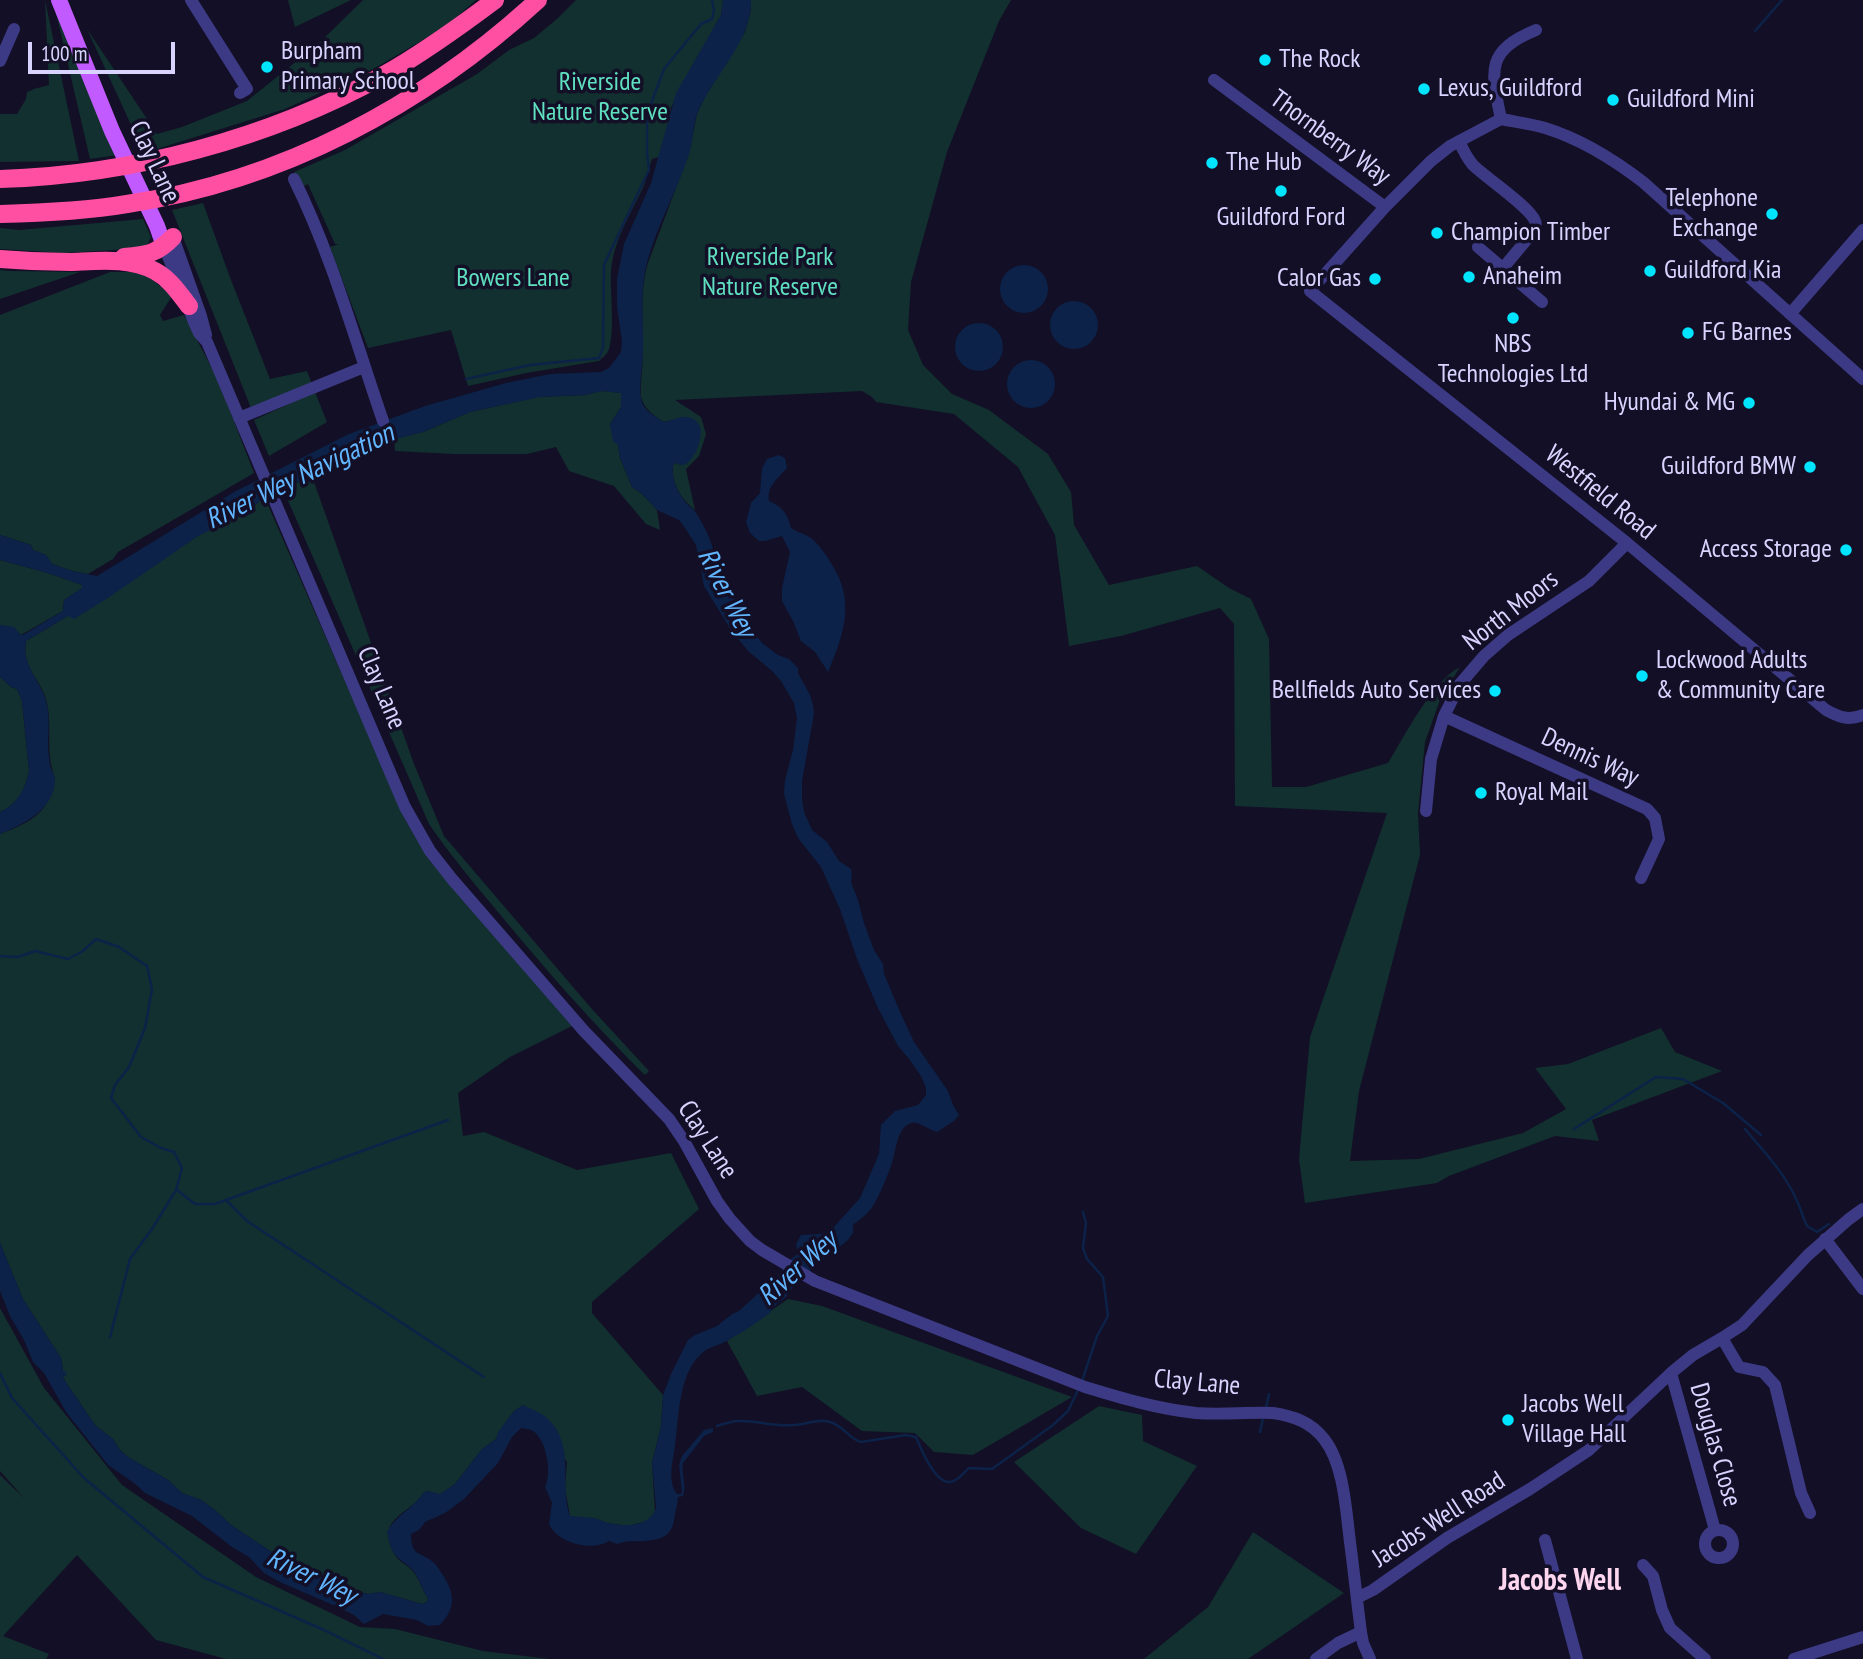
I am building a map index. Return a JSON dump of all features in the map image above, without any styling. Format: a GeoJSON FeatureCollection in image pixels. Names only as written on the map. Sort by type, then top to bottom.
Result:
{"type":"FeatureCollection","features":[{"type":"Feature","properties":{"kind":"highway"},"geometry":{"type":"LineString","coordinates":[[0,179],[88,172],[141,162],[219,143],[268,127],[307,112],[383,75],[457,29],[495,0]]}},
{"type":"Feature","properties":{"kind":"highway"},"geometry":{"type":"LineString","coordinates":[[0,214],[83,210],[173,196],[226,182],[302,155],[346,135],[419,93],[464,62],[538,0]]}},
{"type":"Feature","properties":{"kind":"highway"},"geometry":{"type":"LineString","coordinates":[[111,261],[158,251],[165,233]]}},
{"type":"Feature","properties":{"kind":"highway"},"geometry":{"type":"LineString","coordinates":[[0,259],[111,261],[143,265],[175,287],[188,306]]}},
{"type":"Feature","properties":{"kind":"main road","name":"Clay Lane"},"geometry":{"type":"LineString","coordinates":[[59,0],[165,233]]}},
{"type":"Feature","properties":{"kind":"main road","name":"Clay Lane"},"geometry":{"type":"LineString","coordinates":[[67,0],[118,129]]}},
{"type":"Feature","properties":{"kind":"street"},"geometry":{"type":"LineString","coordinates":[[191,0],[247,89],[240,93]]}},
{"type":"Feature","properties":{"kind":"street"},"geometry":{"type":"LineString","coordinates":[[0,61],[14,29]]}},
{"type":"Feature","properties":{"kind":"street"},"geometry":{"type":"LineString","coordinates":[[1501,119],[1493,71],[1498,57],[1506,46],[1518,37],[1536,30]]}},
{"type":"Feature","properties":{"kind":"street","name":"Thornberry Way"},"geometry":{"type":"LineString","coordinates":[[1214,80],[1385,207]]}},
{"type":"Feature","properties":{"kind":"street"},"geometry":{"type":"LineString","coordinates":[[1385,207],[1431,161],[1501,119],[1545,128],[1571,138],[1625,168],[1863,379]]}},
{"type":"Feature","properties":{"kind":"street"},"geometry":{"type":"LineString","coordinates":[[1459,142],[1475,167],[1535,219],[1534,231],[1503,268]]}},
{"type":"Feature","properties":{"kind":"street"},"geometry":{"type":"LineString","coordinates":[[294,179],[323,244],[383,421]]}},
{"type":"Feature","properties":{"kind":"street","name":"Westfield Road"},"geometry":{"type":"LineString","coordinates":[[1385,207],[1310,291],[1627,543],[1826,710],[1840,718],[1853,719],[1863,715]]}},
{"type":"Feature","properties":{"kind":"street"},"geometry":{"type":"LineString","coordinates":[[1790,314],[1863,230]]}},
{"type":"Feature","properties":{"kind":"street","name":"Clay Lane"},"geometry":{"type":"LineString","coordinates":[[165,233],[188,306],[199,333],[207,342]]}},
{"type":"Feature","properties":{"kind":"street","name":"Clay Lane"},"geometry":{"type":"LineString","coordinates":[[165,233],[201,316],[207,342],[405,807],[430,851],[583,1031],[668,1119],[684,1141],[717,1201],[740,1231],[750,1241],[806,1277],[1079,1385],[1180,1411],[1284,1414],[1312,1427],[1327,1444],[1339,1476],[1361,1632],[1370,1659]]}},
{"type":"Feature","properties":{"kind":"street"},"geometry":{"type":"LineString","coordinates":[[1478,247],[1542,302]]}},
{"type":"Feature","properties":{"kind":"street"},"geometry":{"type":"LineString","coordinates":[[239,418],[364,367]]}},
{"type":"Feature","properties":{"kind":"street","name":"North Moors"},"geometry":{"type":"LineString","coordinates":[[1426,811],[1431,759],[1444,716],[1460,684],[1484,656],[1508,635],[1589,581],[1627,543]]}},
{"type":"Feature","properties":{"kind":"street","name":"Dennis Way"},"geometry":{"type":"LineString","coordinates":[[1444,716],[1647,809],[1655,818],[1659,839],[1641,878]]}},
{"type":"Feature","properties":{"kind":"street","name":"Jacobs Well Road"},"geometry":{"type":"LineString","coordinates":[[1357,1598],[1373,1590],[1447,1538],[1568,1465],[1598,1443],[1671,1373],[1750,1317],[1801,1261],[1863,1209]]}},
{"type":"Feature","properties":{"kind":"street"},"geometry":{"type":"LineString","coordinates":[[1825,1239],[1863,1289]]}},
{"type":"Feature","properties":{"kind":"street"},"geometry":{"type":"LineString","coordinates":[[1723,1338],[1739,1367],[1763,1372],[1775,1384],[1801,1493],[1810,1513]]}},
{"type":"Feature","properties":{"kind":"street","name":"Douglas Close"},"geometry":{"type":"LineString","coordinates":[[1671,1373],[1715,1530]]}},
{"type":"Feature","properties":{"kind":"street"},"geometry":{"type":"LineString","coordinates":[[1545,1540],[1577,1659]]}},
{"type":"Feature","properties":{"kind":"street"},"geometry":{"type":"LineString","coordinates":[[1643,1565],[1653,1576],[1661,1610],[1670,1628],[1705,1659]]}},
{"type":"Feature","properties":{"kind":"street"},"geometry":{"type":"LineString","coordinates":[[1316,1659],[1338,1643],[1361,1632]]}},
{"type":"Feature","properties":{"kind":"street"},"geometry":{"type":"LineString","coordinates":[[1794,1659],[1863,1637]]}},
{"type":"Feature","properties":{"kind":"green space"},"geometry":{"type":"Polygon","coordinates":[[[45,0],[79,161],[0,162],[0,114],[17,114],[27,92],[49,85],[45,0]]]}},
{"type":"Feature","properties":{"kind":"green space"},"geometry":{"type":"Polygon","coordinates":[[[53,0],[118,155],[90,159],[53,0]]]}},
{"type":"Feature","properties":{"kind":"green space"},"geometry":{"type":"Polygon","coordinates":[[[288,0],[351,0],[295,27],[288,0]]]}},
{"type":"Feature","properties":{"kind":"green space"},"geometry":{"type":"Polygon","coordinates":[[[363,0],[476,0],[445,27],[375,68],[285,109],[144,153],[87,29],[157,134],[247,101],[318,44],[363,0]]]}},
{"type":"Feature","properties":{"kind":"green space"},"geometry":{"type":"Polygon","coordinates":[[[576,0],[723,0],[721,15],[671,107],[659,157],[652,159],[615,250],[611,272],[612,332],[607,353],[599,361],[468,386],[451,330],[368,348],[330,247],[339,244],[335,244],[308,184],[302,187],[294,172],[345,150],[477,74],[509,50],[534,38],[576,0]]]}},
{"type":"Feature","properties":{"kind":"green space","name":"Riverside Park Nature Reserve"},"geometry":{"type":"Polygon","coordinates":[[[751,0],[1011,0],[999,21],[947,152],[911,282],[908,330],[923,365],[952,394],[989,410],[1048,454],[1071,492],[1074,525],[1109,585],[1197,566],[1251,599],[1269,639],[1272,787],[1306,787],[1388,763],[1430,696],[1460,667],[1441,697],[1425,742],[1418,813],[1420,855],[1359,1091],[1350,1161],[1419,1159],[1523,1133],[1566,1109],[1535,1068],[1568,1064],[1661,1028],[1675,1052],[1722,1071],[1592,1120],[1599,1141],[1555,1136],[1437,1183],[1305,1203],[1299,1159],[1310,1037],[1387,813],[1235,806],[1234,624],[1220,608],[1121,636],[1069,646],[1055,535],[1018,467],[954,414],[876,402],[862,391],[675,400],[701,417],[706,434],[699,456],[686,469],[695,510],[678,490],[673,465],[681,465],[685,417],[664,422],[647,409],[641,397],[645,274],[689,153],[697,114],[745,32],[751,0]]]}},
{"type":"Feature","properties":{"kind":"green space"},"geometry":{"type":"Polygon","coordinates":[[[203,203],[270,379],[307,371],[312,384],[251,408],[172,210],[203,203]]]}},
{"type":"Feature","properties":{"kind":"green space"},"geometry":{"type":"Polygon","coordinates":[[[143,219],[151,237],[146,248],[64,253],[0,249],[0,228],[19,230],[143,219]]]}},
{"type":"Feature","properties":{"kind":"green space"},"geometry":{"type":"Polygon","coordinates":[[[0,270],[9,271],[80,272],[0,299],[0,270]]]}},
{"type":"Feature","properties":{"kind":"green space"},"geometry":{"type":"Polygon","coordinates":[[[110,272],[132,272],[149,277],[172,296],[160,315],[163,321],[184,315],[218,380],[254,473],[118,552],[113,559],[88,574],[52,564],[46,555],[33,550],[31,545],[0,535],[0,315],[110,272]]]}},
{"type":"Feature","properties":{"kind":"green space"},"geometry":{"type":"Polygon","coordinates":[[[602,391],[622,393],[621,407],[610,424],[632,487],[657,510],[660,530],[646,524],[614,486],[569,471],[556,447],[527,454],[395,451],[394,439],[423,432],[470,412],[538,397],[585,395],[602,391]]]}},
{"type":"Feature","properties":{"kind":"green space"},"geometry":{"type":"Polygon","coordinates":[[[315,392],[327,422],[269,456],[254,420],[315,392]]]}},
{"type":"Feature","properties":{"kind":"green space"},"geometry":{"type":"Polygon","coordinates":[[[305,480],[314,482],[414,764],[444,836],[591,1008],[649,1071],[645,1075],[533,954],[462,869],[429,824],[282,487],[305,480]]]}},
{"type":"Feature","properties":{"kind":"green space"},"geometry":{"type":"Polygon","coordinates":[[[264,496],[406,821],[430,861],[572,1026],[510,1057],[458,1093],[463,1136],[484,1132],[577,1170],[671,1153],[699,1209],[592,1302],[592,1313],[663,1395],[661,1426],[652,1463],[655,1512],[648,1521],[628,1526],[594,1518],[570,1516],[565,1488],[567,1462],[524,1405],[514,1411],[496,1439],[482,1449],[455,1484],[440,1495],[424,1492],[392,1523],[389,1541],[398,1559],[413,1571],[428,1598],[427,1602],[422,1604],[380,1592],[359,1592],[287,1562],[231,1525],[201,1500],[182,1493],[168,1480],[128,1457],[113,1439],[95,1425],[65,1381],[61,1358],[23,1299],[0,1243],[0,834],[39,813],[48,801],[55,778],[50,757],[48,706],[28,664],[26,641],[196,537],[242,514],[264,496]]]}},
{"type":"Feature","properties":{"kind":"green space"},"geometry":{"type":"Polygon","coordinates":[[[0,560],[48,573],[82,585],[82,588],[64,600],[63,611],[21,635],[13,628],[0,625],[0,560]]]}},
{"type":"Feature","properties":{"kind":"green space"},"geometry":{"type":"Polygon","coordinates":[[[0,677],[17,689],[22,701],[29,771],[20,795],[0,812],[0,677]]]}},
{"type":"Feature","properties":{"kind":"green space"},"geometry":{"type":"Polygon","coordinates":[[[788,1299],[822,1306],[1072,1397],[973,1455],[934,1452],[915,1433],[862,1431],[802,1387],[757,1396],[727,1341],[788,1299]]]}},
{"type":"Feature","properties":{"kind":"green space"},"geometry":{"type":"Polygon","coordinates":[[[0,1308],[44,1388],[122,1485],[256,1577],[360,1627],[395,1629],[483,1651],[550,1659],[226,1659],[156,1640],[77,1555],[3,1636],[49,1654],[46,1659],[0,1659],[0,1475],[24,1498],[0,1471],[0,1308]]]}},
{"type":"Feature","properties":{"kind":"green space"},"geometry":{"type":"Polygon","coordinates":[[[1099,1406],[1142,1415],[1143,1441],[1197,1466],[1136,1554],[1081,1528],[1014,1462],[1099,1406]]]}},
{"type":"Feature","properties":{"kind":"green space"},"geometry":{"type":"Polygon","coordinates":[[[1253,1532],[1344,1593],[1248,1659],[1144,1659],[1208,1607],[1253,1532]]]}},
{"type":"Feature","properties":{"kind":"water"},"geometry":{"type":"Polygon","coordinates":[[[723,0],[751,0],[750,15],[739,44],[697,114],[690,151],[649,257],[643,292],[641,400],[647,410],[664,422],[687,417],[699,424],[700,438],[691,460],[686,464],[673,465],[676,486],[703,526],[713,548],[716,569],[749,625],[762,643],[778,655],[789,659],[798,668],[810,695],[814,714],[802,781],[804,812],[812,830],[827,842],[839,861],[851,869],[851,882],[864,923],[874,950],[883,964],[884,974],[901,1014],[914,1042],[948,1091],[959,1115],[937,1132],[917,1123],[906,1126],[899,1135],[891,1166],[878,1197],[869,1212],[853,1225],[853,1233],[848,1240],[796,1282],[771,1312],[697,1358],[685,1381],[679,1408],[672,1471],[672,1483],[677,1494],[682,1492],[679,1465],[682,1456],[704,1430],[713,1428],[713,1432],[704,1436],[683,1463],[684,1492],[683,1496],[678,1497],[672,1526],[667,1534],[652,1540],[617,1544],[609,1541],[594,1546],[567,1541],[553,1531],[549,1524],[552,1503],[545,1487],[548,1474],[545,1449],[533,1431],[521,1428],[512,1437],[498,1463],[464,1499],[445,1513],[425,1522],[419,1530],[411,1534],[414,1550],[436,1565],[450,1588],[452,1601],[445,1619],[440,1625],[428,1626],[417,1620],[383,1614],[364,1624],[354,1615],[264,1573],[249,1557],[192,1516],[145,1493],[108,1465],[66,1412],[44,1373],[33,1362],[10,1316],[0,1291],[0,1243],[23,1299],[61,1358],[63,1371],[67,1375],[63,1376],[65,1381],[95,1425],[113,1439],[128,1457],[168,1480],[182,1493],[201,1500],[231,1525],[287,1562],[359,1592],[380,1592],[422,1604],[427,1602],[428,1598],[415,1573],[394,1553],[387,1532],[424,1492],[440,1494],[455,1484],[482,1449],[496,1439],[498,1432],[514,1411],[523,1405],[548,1419],[562,1441],[570,1516],[629,1525],[643,1522],[653,1514],[656,1508],[652,1463],[661,1426],[663,1395],[688,1340],[717,1326],[739,1311],[776,1277],[798,1254],[796,1244],[801,1235],[821,1234],[832,1229],[860,1198],[879,1154],[881,1125],[895,1111],[918,1105],[926,1095],[926,1088],[921,1076],[898,1046],[878,1008],[821,867],[798,838],[792,824],[784,794],[797,718],[794,703],[781,681],[748,651],[731,630],[704,586],[696,545],[683,525],[679,520],[657,510],[632,487],[620,458],[618,445],[613,441],[610,424],[621,407],[621,393],[602,391],[585,395],[540,397],[470,412],[423,432],[388,441],[300,483],[264,495],[244,513],[198,536],[74,619],[68,616],[26,641],[28,663],[48,708],[48,749],[55,780],[53,791],[43,808],[19,826],[0,834],[0,812],[20,795],[29,771],[22,701],[17,689],[0,677],[0,625],[14,627],[23,635],[63,611],[64,600],[82,588],[82,585],[0,560],[0,535],[31,545],[33,550],[46,555],[52,564],[97,576],[234,492],[349,434],[425,406],[506,383],[550,374],[601,372],[609,368],[621,352],[617,279],[624,244],[651,183],[676,93],[721,15],[723,0]]]}},
{"type":"Feature","properties":{"kind":"water"},"geometry":{"type":"Polygon","coordinates":[[[1024,265],[1041,272],[1048,289],[1041,306],[1024,313],[1007,306],[1000,289],[1007,272],[1024,265]]]}},
{"type":"Feature","properties":{"kind":"water"},"geometry":{"type":"Polygon","coordinates":[[[1074,301],[1091,308],[1098,325],[1091,342],[1074,349],[1057,342],[1050,325],[1057,308],[1074,301]]]}},
{"type":"Feature","properties":{"kind":"water"},"geometry":{"type":"Polygon","coordinates":[[[979,323],[996,330],[1003,347],[996,364],[979,371],[962,364],[955,347],[962,330],[979,323]]]}},
{"type":"Feature","properties":{"kind":"water"},"geometry":{"type":"Polygon","coordinates":[[[1031,360],[1048,367],[1055,384],[1048,401],[1031,408],[1014,401],[1007,384],[1014,367],[1031,360]]]}},
{"type":"Feature","properties":{"kind":"water"},"geometry":{"type":"Polygon","coordinates":[[[779,455],[785,458],[787,468],[771,487],[769,501],[784,511],[791,528],[820,546],[839,577],[843,591],[843,631],[828,672],[815,652],[801,641],[782,601],[790,552],[782,536],[759,541],[750,533],[746,522],[751,503],[760,493],[762,468],[767,459],[779,455]]]}},
{"type":"Feature","properties":{"kind":"waterway"},"geometry":{"type":"LineString","coordinates":[[466,379],[530,365],[599,358],[603,348],[604,265],[649,170],[647,123],[652,101],[664,69],[701,24],[712,19],[712,0]]}},
{"type":"Feature","properties":{"kind":"waterway"},"geometry":{"type":"LineString","coordinates":[[1755,31],[1782,0]]}},
{"type":"Feature","properties":{"kind":"waterway"},"geometry":{"type":"LineString","coordinates":[[0,956],[18,957],[35,951],[68,959],[83,951],[96,939],[119,947],[147,966],[152,989],[145,1028],[129,1067],[115,1085],[111,1098],[141,1137],[174,1152],[182,1168],[176,1190],[130,1259],[110,1337]]}},
{"type":"Feature","properties":{"kind":"waterway"},"geometry":{"type":"LineString","coordinates":[[1574,1129],[1656,1077],[1683,1079],[1723,1103],[1761,1135]]}},
{"type":"Feature","properties":{"kind":"waterway"},"geometry":{"type":"LineString","coordinates":[[177,1190],[195,1204],[215,1204],[448,1120]]}},
{"type":"Feature","properties":{"kind":"waterway"},"geometry":{"type":"LineString","coordinates":[[1745,1129],[1786,1181],[1807,1226],[1817,1232],[1829,1224]]}},
{"type":"Feature","properties":{"kind":"waterway"},"geometry":{"type":"LineString","coordinates":[[227,1201],[247,1221],[484,1377]]}},
{"type":"Feature","properties":{"kind":"waterway"},"geometry":{"type":"LineString","coordinates":[[1082,1381],[1097,1336],[1108,1316],[1103,1277],[1087,1259],[1083,1248],[1086,1223],[1083,1212]]}},
{"type":"Feature","properties":{"kind":"waterway"},"geometry":{"type":"LineString","coordinates":[[0,1373],[12,1398],[84,1478],[203,1577],[383,1659]]}},
{"type":"Feature","properties":{"kind":"waterway"},"geometry":{"type":"LineString","coordinates":[[717,1426],[738,1421],[786,1425],[825,1421],[839,1426],[861,1442],[906,1435],[916,1437],[934,1472],[939,1478],[950,1482],[969,1468],[992,1469],[1053,1425],[1068,1411],[1078,1390]]}},
{"type":"Feature","properties":{"kind":"waterway"},"geometry":{"type":"LineString","coordinates":[[1266,1408],[1269,1394]]}},
{"type":"Feature","properties":{"kind":"waterway"},"geometry":{"type":"LineString","coordinates":[[1260,1432],[1263,1418]]}},
{"type":"Feature","properties":{"kind":"place","name":"The Rock"},"geometry":{"type":"Point","coordinates":[1265,60]}},
{"type":"Feature","properties":{"kind":"place","name":"Burpham Primary School"},"geometry":{"type":"Point","coordinates":[267,67]}},
{"type":"Feature","properties":{"kind":"place","name":"Lexus, Guildford"},"geometry":{"type":"Point","coordinates":[1424,89]}},
{"type":"Feature","properties":{"kind":"place","name":"Guildford Mini"},"geometry":{"type":"Point","coordinates":[1613,100]}},
{"type":"Feature","properties":{"kind":"place","name":"The Hub"},"geometry":{"type":"Point","coordinates":[1212,163]}},
{"type":"Feature","properties":{"kind":"place","name":"Guildford Ford"},"geometry":{"type":"Point","coordinates":[1281,191]}},
{"type":"Feature","properties":{"kind":"place","name":"Telephone Exchange"},"geometry":{"type":"Point","coordinates":[1772,214]}},
{"type":"Feature","properties":{"kind":"place","name":"Champion Timber"},"geometry":{"type":"Point","coordinates":[1437,233]}},
{"type":"Feature","properties":{"kind":"place","name":"Guildford Kia"},"geometry":{"type":"Point","coordinates":[1650,271]}},
{"type":"Feature","properties":{"kind":"place","name":"Anaheim"},"geometry":{"type":"Point","coordinates":[1469,277]}},
{"type":"Feature","properties":{"kind":"place","name":"Calor Gas"},"geometry":{"type":"Point","coordinates":[1375,279]}},
{"type":"Feature","properties":{"kind":"place","name":"NBS Technologies Ltd"},"geometry":{"type":"Point","coordinates":[1513,318]}},
{"type":"Feature","properties":{"kind":"place","name":"FG Barnes"},"geometry":{"type":"Point","coordinates":[1688,333]}},
{"type":"Feature","properties":{"kind":"place","name":"Hyundai & MG"},"geometry":{"type":"Point","coordinates":[1749,403]}},
{"type":"Feature","properties":{"kind":"place","name":"Guildford BMW"},"geometry":{"type":"Point","coordinates":[1810,467]}},
{"type":"Feature","properties":{"kind":"place","name":"Access Storage"},"geometry":{"type":"Point","coordinates":[1846,550]}},
{"type":"Feature","properties":{"kind":"place","name":"Lockwood Adults & Community Care"},"geometry":{"type":"Point","coordinates":[1642,676]}},
{"type":"Feature","properties":{"kind":"place","name":"Bellfields Auto Services"},"geometry":{"type":"Point","coordinates":[1495,691]}},
{"type":"Feature","properties":{"kind":"place","name":"Royal Mail"},"geometry":{"type":"Point","coordinates":[1481,793]}},
{"type":"Feature","properties":{"kind":"place","name":"Jacobs Well Village Hall"},"geometry":{"type":"Point","coordinates":[1508,1420]}},
{"type":"Feature","properties":{"kind":"district","name":"Jacobs Well"},"geometry":{"type":"Point","coordinates":[1560,1581]}},
{"type":"Feature","properties":{"kind":"park label","name":"Riverside Nature Reserve"},"geometry":{"type":"Point","coordinates":[600,98]}},
{"type":"Feature","properties":{"kind":"park label","name":"Bowers Lane"},"geometry":{"type":"Point","coordinates":[513,279]}},
{"type":"Feature","properties":{"kind":"water label","name":"River Wey Navigation"},"geometry":{"type":"Point","coordinates":[300,477]}},
{"type":"Feature","properties":{"kind":"water label","name":"River Wey"},"geometry":{"type":"Point","coordinates":[726,593]}},
{"type":"Feature","properties":{"kind":"water label","name":"River Wey"},"geometry":{"type":"Point","coordinates":[798,1269]}},
{"type":"Feature","properties":{"kind":"water label","name":"River Wey"},"geometry":{"type":"Point","coordinates":[311,1577]}}]}
